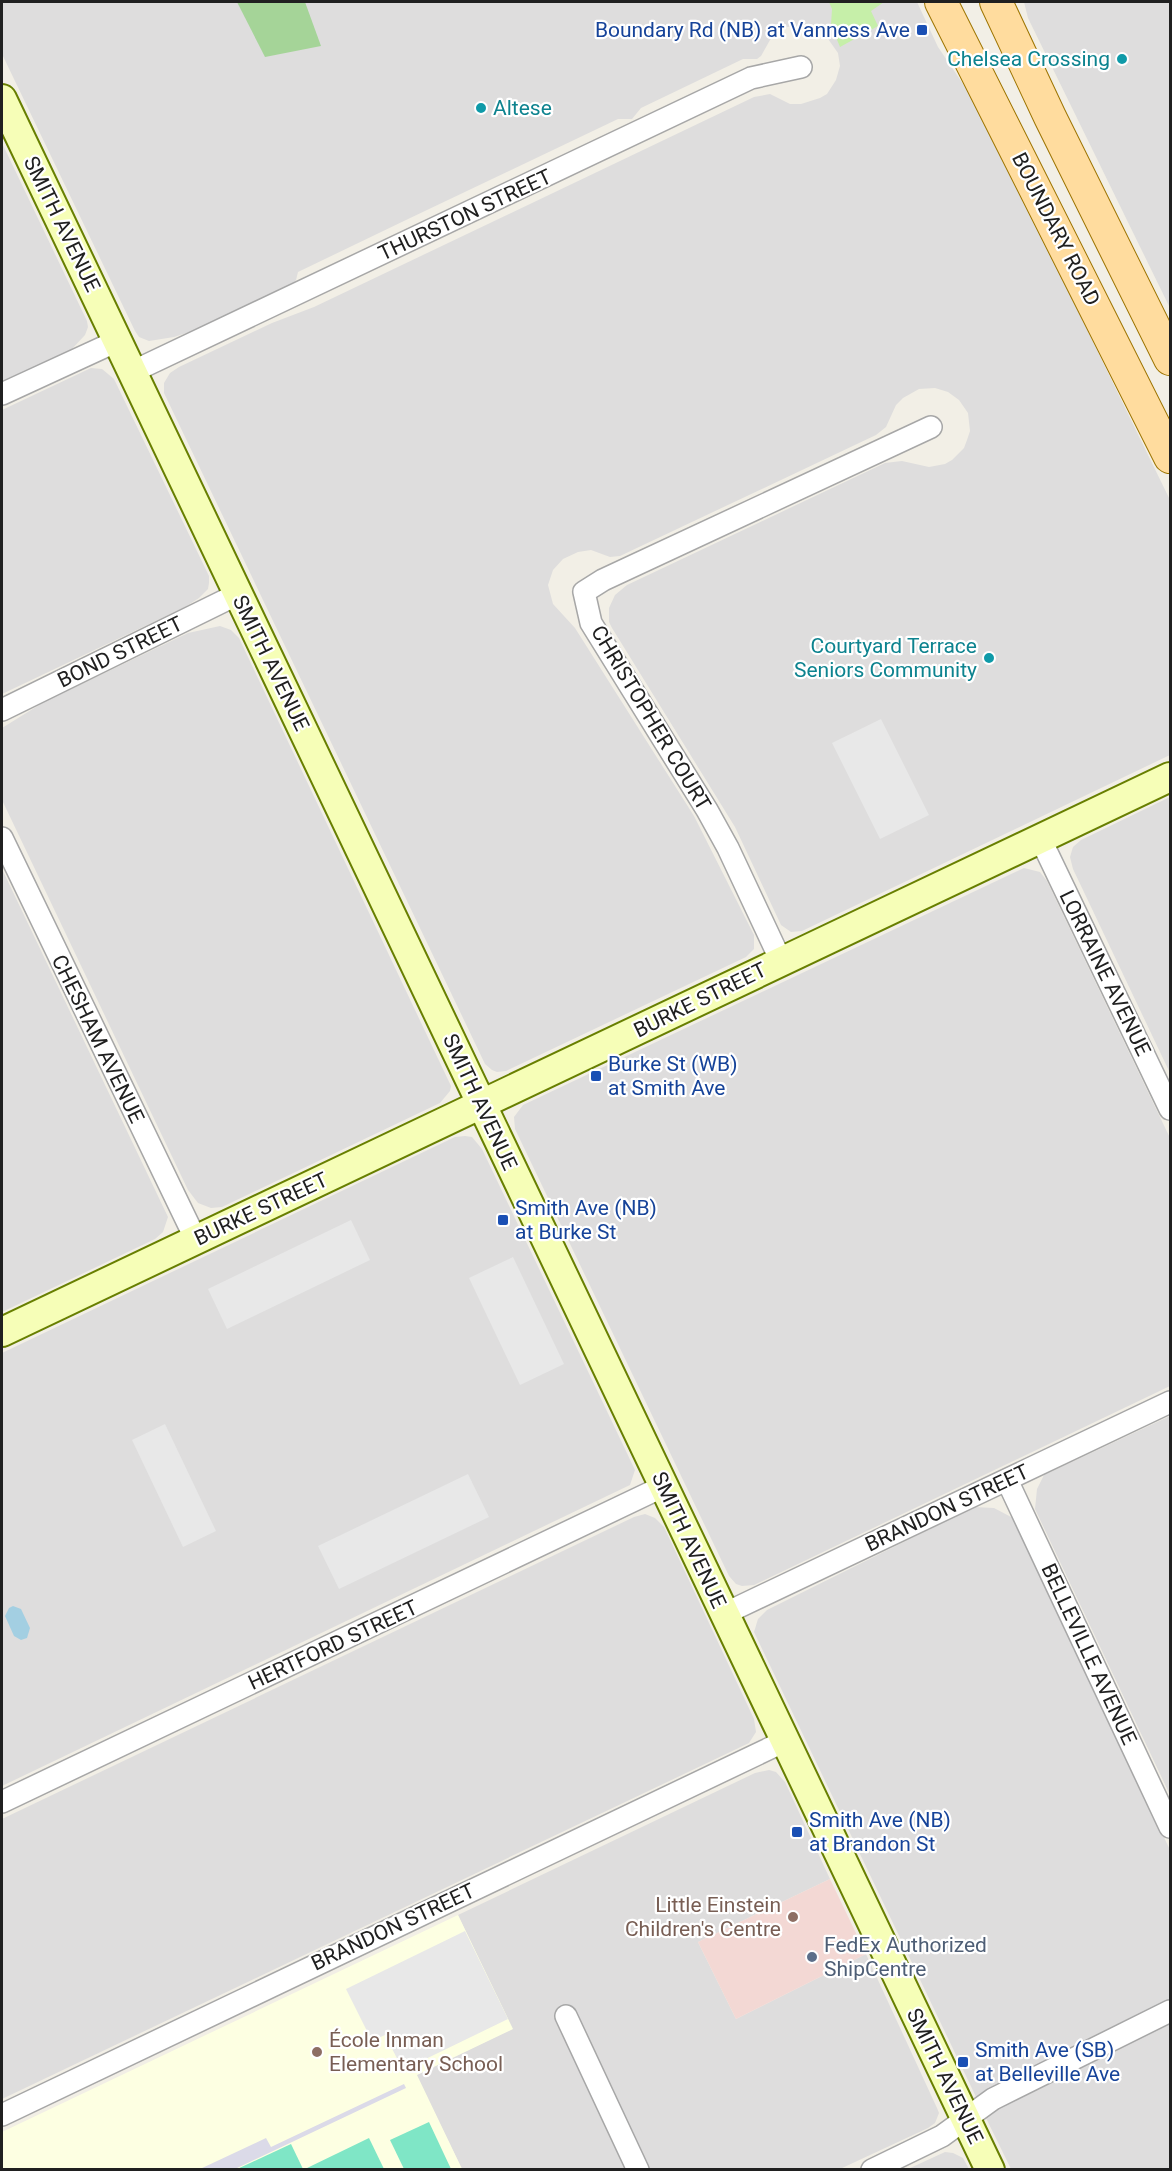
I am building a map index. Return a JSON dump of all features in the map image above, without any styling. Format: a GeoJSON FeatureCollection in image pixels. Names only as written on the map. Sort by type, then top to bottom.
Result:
{"type":"FeatureCollection","features":[{"type":"Feature","properties":{"kind":"main road","name":"BOUNDARY ROAD"},"geometry":{"type":"LineString","coordinates":[[942,2],[1168,445]]}},
{"type":"Feature","properties":{"kind":"main road","name":"BOUNDARY ROAD"},"geometry":{"type":"LineString","coordinates":[[996,2],[1050,117],[1170,359]]}},
{"type":"Feature","properties":{"kind":"street","name":"THURSTON STREET"},"geometry":{"type":"LineString","coordinates":[[132,372],[752,78],[801,67]]}},
{"type":"Feature","properties":{"kind":"street","name":"SMITH AVENUE"},"geometry":{"type":"LineString","coordinates":[[2,99],[990,2169]]}},
{"type":"Feature","properties":{"kind":"street"},"geometry":{"type":"LineString","coordinates":[[2,394],[117,341]]}},
{"type":"Feature","properties":{"kind":"street","name":"CHRISTOPHER COURT"},"geometry":{"type":"LineString","coordinates":[[781,961],[728,848],[707,810],[591,623],[584,592],[603,580],[931,427]]}},
{"type":"Feature","properties":{"kind":"street","name":"BOND STREET"},"geometry":{"type":"LineString","coordinates":[[2,710],[238,594]]}},
{"type":"Feature","properties":{"kind":"street","name":"BURKE STREET"},"geometry":{"type":"LineString","coordinates":[[2,1332],[1170,777]]}},
{"type":"Feature","properties":{"kind":"street","name":"CHESHAM AVENUE"},"geometry":{"type":"LineString","coordinates":[[2,838],[196,1240]]}},
{"type":"Feature","properties":{"kind":"street","name":"LORRAINE AVENUE"},"geometry":{"type":"LineString","coordinates":[[1040,838],[1170,1109]]}},
{"type":"Feature","properties":{"kind":"street","name":"BRANDON STREET"},"geometry":{"type":"LineString","coordinates":[[724,1614],[1170,1402]]}},
{"type":"Feature","properties":{"kind":"street","name":"BELLEVILLE AVENUE"},"geometry":{"type":"LineString","coordinates":[[1007,1480],[1170,1827]]}},
{"type":"Feature","properties":{"kind":"street","name":"HERTFORD STREET"},"geometry":{"type":"LineString","coordinates":[[2,1802],[664,1486]]}},
{"type":"Feature","properties":{"kind":"street","name":"BRANDON STREET"},"geometry":{"type":"LineString","coordinates":[[2,2115],[785,1741]]}},
{"type":"Feature","properties":{"kind":"street"},"geometry":{"type":"LineString","coordinates":[[873,2169],[937,2139],[993,2099],[1170,2011]]}},
{"type":"Feature","properties":{"kind":"street"},"geometry":{"type":"LineString","coordinates":[[566,2016],[638,2169]]}},
{"type":"Feature","properties":{"kind":"shaded area"},"geometry":{"type":"Polygon","coordinates":[[[2,2],[917,2],[938,47],[978,106],[1170,500],[1170,755],[802,931],[791,932],[781,925],[735,827],[612,628],[609,622],[609,608],[615,595],[627,585],[885,463],[902,461],[929,467],[952,460],[964,448],[967,440],[970,431],[968,413],[959,400],[948,392],[935,388],[919,389],[896,405],[886,427],[876,435],[620,556],[610,557],[591,550],[578,552],[563,559],[553,570],[548,585],[553,604],[575,628],[694,816],[754,935],[754,949],[746,957],[506,1071],[492,1070],[485,1064],[164,393],[164,383],[170,373],[179,367],[272,323],[314,307],[754,97],[770,94],[790,104],[801,104],[820,98],[827,94],[836,80],[840,66],[838,53],[819,30],[806,26],[787,27],[770,40],[757,59],[743,59],[641,108],[632,119],[618,119],[298,272],[291,286],[202,328],[174,337],[149,341],[139,337],[135,331],[2,54],[2,2]]]}},
{"type":"Feature","properties":{"kind":"shaded area"},"geometry":{"type":"Polygon","coordinates":[[[1024,2],[1170,2],[1170,308],[1028,18],[1024,2]]]}},
{"type":"Feature","properties":{"kind":"shaded area"},"geometry":{"type":"Polygon","coordinates":[[[2,143],[88,327],[85,335],[70,351],[2,384],[2,143]]]}},
{"type":"Feature","properties":{"kind":"shaded area"},"geometry":{"type":"Polygon","coordinates":[[[91,368],[102,369],[114,379],[209,576],[208,589],[185,607],[2,694],[2,410],[91,368]]]}},
{"type":"Feature","properties":{"kind":"shaded area"},"geometry":{"type":"Polygon","coordinates":[[[220,626],[231,630],[239,638],[451,1086],[450,1091],[440,1103],[222,1207],[211,1208],[198,1203],[188,1190],[2,800],[2,728],[44,702],[188,633],[220,626]]]}},
{"type":"Feature","properties":{"kind":"shaded area"},"geometry":{"type":"Polygon","coordinates":[[[881,719],[929,815],[880,839],[832,743],[881,719]]]}},
{"type":"Feature","properties":{"kind":"shaded area"},"geometry":{"type":"Polygon","coordinates":[[[1170,797],[1170,1073],[1073,869],[1070,857],[1073,847],[1081,840],[1170,797]]]}},
{"type":"Feature","properties":{"kind":"shaded area"},"geometry":{"type":"Polygon","coordinates":[[[1024,868],[1040,872],[1047,881],[1170,1138],[1170,1386],[754,1585],[736,1584],[729,1576],[515,1129],[514,1117],[523,1105],[1024,868]]]}},
{"type":"Feature","properties":{"kind":"shaded area"},"geometry":{"type":"Polygon","coordinates":[[[2,869],[168,1217],[163,1232],[155,1239],[2,1312],[2,869]]]}},
{"type":"Feature","properties":{"kind":"shaded area"},"geometry":{"type":"Polygon","coordinates":[[[455,1137],[472,1137],[482,1149],[635,1470],[630,1485],[2,1786],[2,1353],[455,1137]]]}},
{"type":"Feature","properties":{"kind":"shaded area"},"geometry":{"type":"Polygon","coordinates":[[[351,1220],[370,1260],[227,1329],[208,1289],[351,1220]]]}},
{"type":"Feature","properties":{"kind":"shaded area"},"geometry":{"type":"Polygon","coordinates":[[[513,1257],[564,1364],[520,1385],[469,1278],[513,1257]]]}},
{"type":"Feature","properties":{"kind":"shaded area"},"geometry":{"type":"Polygon","coordinates":[[[1170,1416],[1170,1795],[1035,1509],[1037,1489],[1044,1475],[1170,1416]]]}},
{"type":"Feature","properties":{"kind":"shaded area"},"geometry":{"type":"Polygon","coordinates":[[[165,1424],[216,1531],[183,1547],[132,1440],[165,1424]]]}},
{"type":"Feature","properties":{"kind":"shaded area"},"geometry":{"type":"Polygon","coordinates":[[[468,1474],[489,1517],[339,1589],[318,1546],[468,1474]]]}},
{"type":"Feature","properties":{"kind":"shaded area"},"geometry":{"type":"Polygon","coordinates":[[[974,1507],[994,1508],[1013,1518],[1170,1850],[1170,2000],[977,2099],[754,1632],[758,1619],[767,1610],[974,1507]]]}},
{"type":"Feature","properties":{"kind":"shaded area"},"geometry":{"type":"Polygon","coordinates":[[[645,1514],[655,1518],[664,1527],[754,1719],[756,1732],[749,1743],[2,2099],[2,1819],[634,1517],[645,1514]]]}},
{"type":"Feature","properties":{"kind":"shaded area"},"geometry":{"type":"Polygon","coordinates":[[[769,1770],[776,1772],[785,1782],[830,1879],[698,1942],[736,2019],[866,1954],[937,2108],[939,2113],[935,2123],[840,2169],[650,2169],[573,2007],[554,2016],[625,2169],[462,2169],[416,2075],[512,2029],[458,1915],[755,1773],[769,1770]]]}},
{"type":"Feature","properties":{"kind":"shaded area"},"geometry":{"type":"Polygon","coordinates":[[[830,1879],[866,1954],[736,2019],[698,1942],[830,1879]]]}},
{"type":"Feature","properties":{"kind":"shaded area","name":"École Inman Elementary School"},"geometry":{"type":"Polygon","coordinates":[[[458,1915],[513,2029],[417,2075],[462,2169],[2,2170],[2,2132],[458,1915]]]}},
{"type":"Feature","properties":{"kind":"shaded area"},"geometry":{"type":"Polygon","coordinates":[[[465,1931],[508,2019],[403,2070],[385,2035],[372,2041],[346,1989],[465,1931]]]}},
{"type":"Feature","properties":{"kind":"shaded area"},"geometry":{"type":"Polygon","coordinates":[[[1170,2024],[1170,2168],[1011,2169],[984,2114],[1170,2024]]]}},
{"type":"Feature","properties":{"kind":"shaded area"},"geometry":{"type":"Polygon","coordinates":[[[404,2084],[406,2088],[235,2169],[200,2169],[266,2138],[271,2147],[404,2084]]]}},
{"type":"Feature","properties":{"kind":"shaded area"},"geometry":{"type":"Polygon","coordinates":[[[945,2152],[963,2158],[969,2169],[908,2169],[945,2152]]]}},
{"type":"Feature","properties":{"kind":"green space"},"geometry":{"type":"Polygon","coordinates":[[[237,2],[305,2],[321,46],[265,57],[237,2]]]}},
{"type":"Feature","properties":{"kind":"green space"},"geometry":{"type":"Polygon","coordinates":[[[829,2],[884,2],[871,11],[878,26],[840,47],[831,25],[832,9],[829,2]]]}},
{"type":"Feature","properties":{"kind":"green space"},"geometry":{"type":"Polygon","coordinates":[[[429,2122],[451,2169],[404,2169],[390,2140],[429,2122]]]}},
{"type":"Feature","properties":{"kind":"green space"},"geometry":{"type":"Polygon","coordinates":[[[369,2138],[384,2169],[305,2169],[369,2138]]]}},
{"type":"Feature","properties":{"kind":"green space"},"geometry":{"type":"Polygon","coordinates":[[[291,2144],[303,2169],[235,2170],[291,2144]]]}},
{"type":"Feature","properties":{"kind":"water"},"geometry":{"type":"Polygon","coordinates":[[[13,1606],[21,1609],[30,1628],[27,1638],[21,1640],[14,1636],[5,1616],[9,1608],[13,1606]]]}},
{"type":"Feature","properties":{"kind":"place","name":"Boundary Rd (NB) at Vanness Ave"},"geometry":{"type":"Point","coordinates":[922,30]}},
{"type":"Feature","properties":{"kind":"place","name":"Chelsea Crossing"},"geometry":{"type":"Point","coordinates":[1122,59]}},
{"type":"Feature","properties":{"kind":"place","name":"Altese"},"geometry":{"type":"Point","coordinates":[481,108]}},
{"type":"Feature","properties":{"kind":"place","name":"Courtyard Terrace Seniors Community"},"geometry":{"type":"Point","coordinates":[989,658]}},
{"type":"Feature","properties":{"kind":"place","name":"Burke St (WB) at Smith Ave"},"geometry":{"type":"Point","coordinates":[596,1076]}},
{"type":"Feature","properties":{"kind":"place","name":"Smith Ave (NB) at Burke St"},"geometry":{"type":"Point","coordinates":[503,1220]}},
{"type":"Feature","properties":{"kind":"place","name":"Smith Ave (NB) at Brandon St"},"geometry":{"type":"Point","coordinates":[797,1832]}},
{"type":"Feature","properties":{"kind":"place","name":"Little Einstein Children's Centre"},"geometry":{"type":"Point","coordinates":[793,1917]}},
{"type":"Feature","properties":{"kind":"place","name":"FedEx Authorized ShipCentre"},"geometry":{"type":"Point","coordinates":[812,1957]}},
{"type":"Feature","properties":{"kind":"place","name":"École Inman Elementary School"},"geometry":{"type":"Point","coordinates":[317,2052]}},
{"type":"Feature","properties":{"kind":"place","name":"Smith Ave (SB) at Belleville Ave"},"geometry":{"type":"Point","coordinates":[963,2062]}}]}
